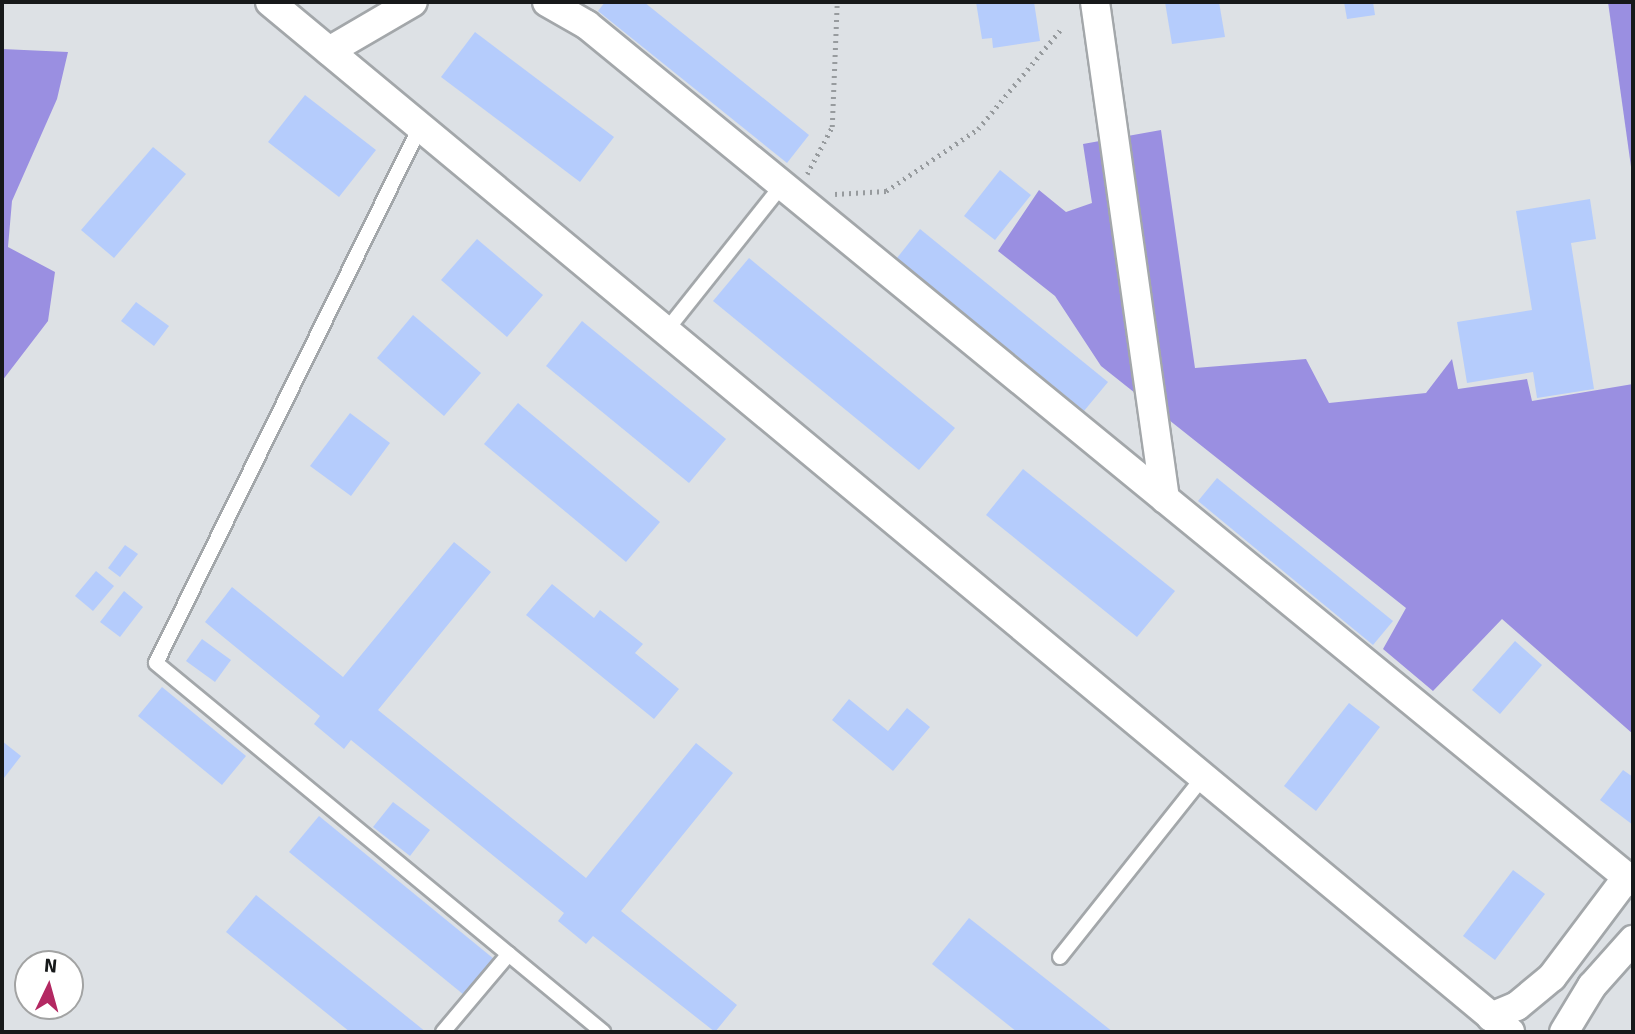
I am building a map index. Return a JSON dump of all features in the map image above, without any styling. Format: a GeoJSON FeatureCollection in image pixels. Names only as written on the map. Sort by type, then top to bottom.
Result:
{"type":"FeatureCollection","features":[{"type":"Feature","properties":{"kind":"street"},"geometry":{"type":"LineString","coordinates":[[270,2],[1501,1024],[1517,1006],[1552,976],[1630,880],[587,25],[547,2]]}},
{"type":"Feature","properties":{"kind":"street"},"geometry":{"type":"LineString","coordinates":[[329,51],[413,2]]}},
{"type":"Feature","properties":{"kind":"street"},"geometry":{"type":"LineString","coordinates":[[1095,2],[1165,499]]}},
{"type":"Feature","properties":{"kind":"street"},"geometry":{"type":"LineString","coordinates":[[1564,1032],[1592,986],[1633,940]]}},
{"type":"Feature","properties":{"kind":"lane"},"geometry":{"type":"LineString","coordinates":[[420,127],[156,663],[603,1032]]}},
{"type":"Feature","properties":{"kind":"lane"},"geometry":{"type":"LineString","coordinates":[[666,331],[789,191]]}},
{"type":"Feature","properties":{"kind":"lane"},"geometry":{"type":"LineString","coordinates":[[1060,957],[1203,777]]}},
{"type":"Feature","properties":{"kind":"lane"},"geometry":{"type":"LineString","coordinates":[[443,1032],[509,954]]}},
{"type":"Feature","properties":{"kind":"path"},"geometry":{"type":"LineString","coordinates":[[789,191],[832,127],[837,2]]}},
{"type":"Feature","properties":{"kind":"path"},"geometry":{"type":"LineString","coordinates":[[789,191],[886,191],[978,129],[1062,28]]}},
{"type":"Feature","properties":{"kind":"shaded area"},"geometry":{"type":"Polygon","coordinates":[[[1608,2],[1633,2],[1633,181],[1608,2]]]}},
{"type":"Feature","properties":{"kind":"shaded area"},"geometry":{"type":"Polygon","coordinates":[[[2,49],[68,52],[57,99],[12,201],[8,247],[55,272],[48,321],[2,381],[2,49]]]}},
{"type":"Feature","properties":{"kind":"shaded area"},"geometry":{"type":"Polygon","coordinates":[[[1161,130],[1195,368],[1306,359],[1329,403],[1426,393],[1452,359],[1458,389],[1527,379],[1532,401],[1633,384],[1633,734],[1502,619],[1433,691],[1383,649],[1406,608],[1101,366],[1055,296],[998,251],[1039,190],[1066,212],[1092,203],[1083,144],[1161,130]]]}},
{"type":"Feature","properties":{"kind":"building"},"geometry":{"type":"Polygon","coordinates":[[[605,2],[644,2],[809,135],[787,163],[598,11],[605,2]]]}},
{"type":"Feature","properties":{"kind":"building"},"geometry":{"type":"Polygon","coordinates":[[[976,2],[1034,2],[1040,41],[993,48],[992,38],[982,39],[976,2]]]}},
{"type":"Feature","properties":{"kind":"building"},"geometry":{"type":"Polygon","coordinates":[[[1165,2],[1219,2],[1225,37],[1172,44],[1165,2]]]}},
{"type":"Feature","properties":{"kind":"building"},"geometry":{"type":"Polygon","coordinates":[[[1344,2],[1373,2],[1375,15],[1347,19],[1344,2]]]}},
{"type":"Feature","properties":{"kind":"building"},"geometry":{"type":"Polygon","coordinates":[[[475,32],[614,137],[580,182],[441,77],[475,32]]]}},
{"type":"Feature","properties":{"kind":"building"},"geometry":{"type":"Polygon","coordinates":[[[305,95],[376,150],[339,197],[268,142],[305,95]]]}},
{"type":"Feature","properties":{"kind":"building"},"geometry":{"type":"Polygon","coordinates":[[[153,147],[186,174],[114,258],[81,230],[153,147]]]}},
{"type":"Feature","properties":{"kind":"building"},"geometry":{"type":"Polygon","coordinates":[[[1000,170],[1031,195],[995,240],[964,216],[1000,170]]]}},
{"type":"Feature","properties":{"kind":"building"},"geometry":{"type":"Polygon","coordinates":[[[1590,199],[1596,239],[1571,243],[1594,389],[1537,398],[1533,372],[1467,383],[1457,322],[1532,310],[1516,211],[1590,199]]]}},
{"type":"Feature","properties":{"kind":"building"},"geometry":{"type":"Polygon","coordinates":[[[920,229],[1108,382],[1084,411],[897,258],[920,229]]]}},
{"type":"Feature","properties":{"kind":"building"},"geometry":{"type":"Polygon","coordinates":[[[477,239],[543,295],[507,337],[441,280],[477,239]]]}},
{"type":"Feature","properties":{"kind":"building"},"geometry":{"type":"Polygon","coordinates":[[[749,258],[955,428],[919,470],[713,301],[749,258]]]}},
{"type":"Feature","properties":{"kind":"building"},"geometry":{"type":"Polygon","coordinates":[[[136,302],[169,326],[154,346],[121,321],[136,302]]]}},
{"type":"Feature","properties":{"kind":"building"},"geometry":{"type":"Polygon","coordinates":[[[413,315],[481,373],[444,416],[377,358],[413,315]]]}},
{"type":"Feature","properties":{"kind":"building"},"geometry":{"type":"Polygon","coordinates":[[[582,321],[726,439],[689,483],[546,366],[582,321]]]}},
{"type":"Feature","properties":{"kind":"building"},"geometry":{"type":"Polygon","coordinates":[[[518,403],[660,522],[626,562],[484,444],[518,403]]]}},
{"type":"Feature","properties":{"kind":"building"},"geometry":{"type":"Polygon","coordinates":[[[350,413],[390,443],[351,496],[310,466],[350,413]]]}},
{"type":"Feature","properties":{"kind":"building"},"geometry":{"type":"Polygon","coordinates":[[[1023,469],[1175,591],[1137,637],[986,515],[1023,469]]]}},
{"type":"Feature","properties":{"kind":"building"},"geometry":{"type":"Polygon","coordinates":[[[1217,478],[1393,621],[1373,645],[1198,501],[1217,478]]]}},
{"type":"Feature","properties":{"kind":"building"},"geometry":{"type":"Polygon","coordinates":[[[454,542],[491,572],[378,710],[586,878],[696,743],[733,773],[621,911],[737,1005],[715,1032],[593,936],[586,944],[558,921],[564,913],[351,740],[344,749],[314,724],[320,716],[205,622],[232,587],[343,677],[454,542]]]}},
{"type":"Feature","properties":{"kind":"building"},"geometry":{"type":"Polygon","coordinates":[[[125,545],[138,554],[120,577],[108,568],[125,545]]]}},
{"type":"Feature","properties":{"kind":"building"},"geometry":{"type":"Polygon","coordinates":[[[96,571],[114,586],[93,611],[75,596],[96,571]]]}},
{"type":"Feature","properties":{"kind":"building"},"geometry":{"type":"Polygon","coordinates":[[[552,584],[594,618],[600,610],[643,644],[635,653],[679,689],[654,719],[526,615],[552,584]]]}},
{"type":"Feature","properties":{"kind":"building"},"geometry":{"type":"Polygon","coordinates":[[[124,591],[143,607],[120,637],[100,622],[124,591]]]}},
{"type":"Feature","properties":{"kind":"building"},"geometry":{"type":"Polygon","coordinates":[[[202,639],[231,660],[215,682],[186,661],[202,639]]]}},
{"type":"Feature","properties":{"kind":"building"},"geometry":{"type":"Polygon","coordinates":[[[1515,641],[1542,665],[1500,714],[1472,690],[1515,641]]]}},
{"type":"Feature","properties":{"kind":"building"},"geometry":{"type":"Polygon","coordinates":[[[162,687],[246,756],[222,785],[138,716],[162,687]]]}},
{"type":"Feature","properties":{"kind":"building"},"geometry":{"type":"Polygon","coordinates":[[[849,699],[888,731],[907,708],[930,727],[893,771],[832,720],[849,699]]]}},
{"type":"Feature","properties":{"kind":"building"},"geometry":{"type":"Polygon","coordinates":[[[1349,703],[1380,727],[1316,811],[1284,786],[1349,703]]]}},
{"type":"Feature","properties":{"kind":"building"},"geometry":{"type":"Polygon","coordinates":[[[2,741],[21,756],[4,778],[2,776],[2,741]]]}},
{"type":"Feature","properties":{"kind":"building"},"geometry":{"type":"Polygon","coordinates":[[[1623,770],[1633,777],[1633,825],[1600,800],[1623,770]]]}},
{"type":"Feature","properties":{"kind":"building"},"geometry":{"type":"Polygon","coordinates":[[[393,802],[430,830],[410,856],[373,827],[393,802]]]}},
{"type":"Feature","properties":{"kind":"building"},"geometry":{"type":"Polygon","coordinates":[[[319,816],[494,959],[464,995],[289,852],[319,816]]]}},
{"type":"Feature","properties":{"kind":"building"},"geometry":{"type":"Polygon","coordinates":[[[1513,870],[1545,894],[1495,960],[1463,936],[1513,870]]]}},
{"type":"Feature","properties":{"kind":"building"},"geometry":{"type":"Polygon","coordinates":[[[256,895],[426,1032],[350,1032],[226,932],[256,895]]]}},
{"type":"Feature","properties":{"kind":"building"},"geometry":{"type":"Polygon","coordinates":[[[969,918],[1113,1032],[1017,1032],[932,964],[969,918]]]}}]}
